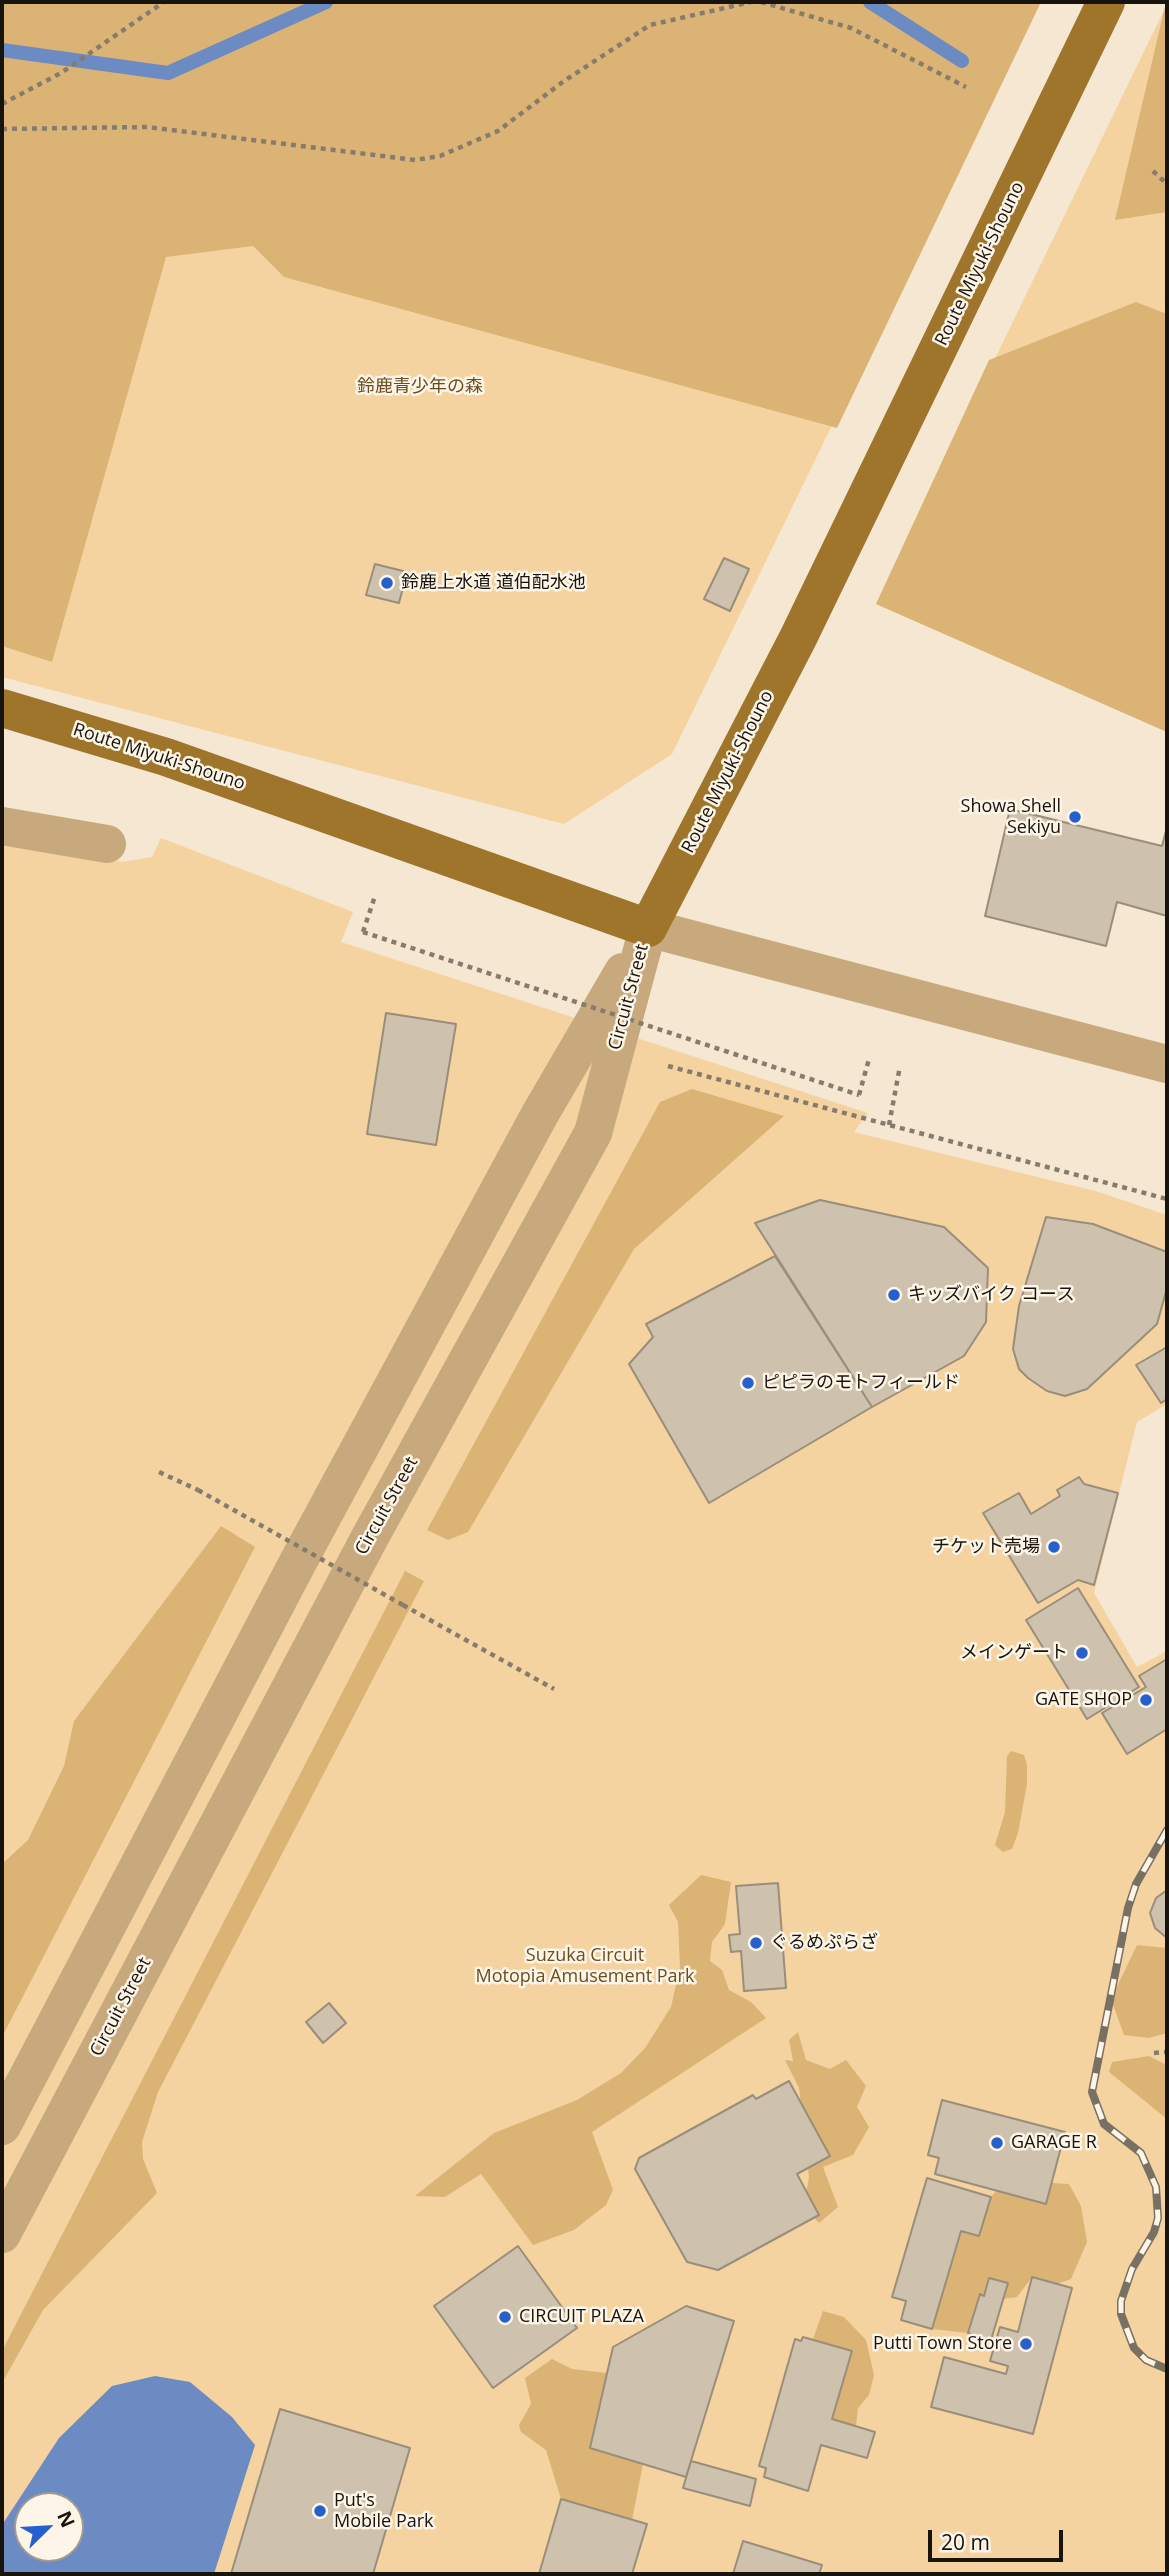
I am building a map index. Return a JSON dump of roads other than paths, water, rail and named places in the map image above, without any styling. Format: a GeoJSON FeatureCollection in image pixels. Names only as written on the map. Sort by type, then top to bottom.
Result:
{"type":"FeatureCollection","features":[{"type":"Feature","properties":{"kind":"main road","name":"Route Miyuki-Shouno"},"geometry":{"type":"LineString","coordinates":[[2,708],[166,757],[648,928],[798,638],[1106,2]]}},
{"type":"Feature","properties":{"kind":"street"},"geometry":{"type":"LineString","coordinates":[[2,826],[107,844]]}},
{"type":"Feature","properties":{"kind":"street"},"geometry":{"type":"LineString","coordinates":[[648,928],[1167,1064]]}},
{"type":"Feature","properties":{"kind":"street","name":"Circuit Street"},"geometry":{"type":"LineString","coordinates":[[2,2126],[305,1550],[540,1114],[648,928]]}},
{"type":"Feature","properties":{"kind":"street","name":"Circuit Street"},"geometry":{"type":"LineString","coordinates":[[2,2234],[370,1537],[593,1133],[648,928]]}},
{"type":"Feature","properties":{"kind":"water"},"geometry":{"type":"Polygon","coordinates":[[[155,2376],[190,2382],[232,2417],[255,2445],[214,2574],[2,2574],[2,2525],[14,2507],[14,2562],[84,2562],[84,2492],[24,2492],[59,2438],[112,2386],[155,2376]]]}},
{"type":"Feature","properties":{"kind":"waterway"},"geometry":{"type":"LineString","coordinates":[[2,50],[168,73],[326,2]]}},
{"type":"Feature","properties":{"kind":"waterway"},"geometry":{"type":"LineString","coordinates":[[870,2],[962,61]]}},
{"type":"Feature","properties":{"kind":"railway"},"geometry":{"type":"LineString","coordinates":[[1167,1830],[1136,1884],[1128,1908],[1092,2092],[1104,2124],[1141,2153],[1156,2187],[1158,2218],[1154,2232],[1132,2269],[1121,2301],[1121,2314],[1134,2348],[1146,2360],[1167,2369]]}},
{"type":"Feature","properties":{"kind":"place","name":"鈴鹿上水道 道伯配水池"},"geometry":{"type":"Point","coordinates":[387,583]}},
{"type":"Feature","properties":{"kind":"place","name":"Showa Shell Sekiyu"},"geometry":{"type":"Point","coordinates":[1075,817]}},
{"type":"Feature","properties":{"kind":"place","name":"キッズバイク コース"},"geometry":{"type":"Point","coordinates":[894,1295]}},
{"type":"Feature","properties":{"kind":"place","name":"ピピラのモトフィールド"},"geometry":{"type":"Point","coordinates":[748,1383]}},
{"type":"Feature","properties":{"kind":"place","name":"チケット売場"},"geometry":{"type":"Point","coordinates":[1054,1547]}},
{"type":"Feature","properties":{"kind":"place","name":"メインゲート"},"geometry":{"type":"Point","coordinates":[1082,1653]}},
{"type":"Feature","properties":{"kind":"place","name":"GATE SHOP"},"geometry":{"type":"Point","coordinates":[1146,1700]}},
{"type":"Feature","properties":{"kind":"place","name":"ぐるめぷらざ"},"geometry":{"type":"Point","coordinates":[756,1943]}},
{"type":"Feature","properties":{"kind":"place","name":"GARAGE R"},"geometry":{"type":"Point","coordinates":[997,2143]}},
{"type":"Feature","properties":{"kind":"place","name":"CIRCUIT PLAZA"},"geometry":{"type":"Point","coordinates":[505,2317]}},
{"type":"Feature","properties":{"kind":"place","name":"Putti Town Store"},"geometry":{"type":"Point","coordinates":[1026,2344]}},
{"type":"Feature","properties":{"kind":"place","name":"Put's Mobile Park"},"geometry":{"type":"Point","coordinates":[320,2511]}},
{"type":"Feature","properties":{"kind":"park label","name":"鈴鹿青少年の森"},"geometry":{"type":"Point","coordinates":[420,387]}},
{"type":"Feature","properties":{"kind":"park label","name":"Suzuka Circuit Motopia Amusement Park"},"geometry":{"type":"Point","coordinates":[585,1966]}}]}
